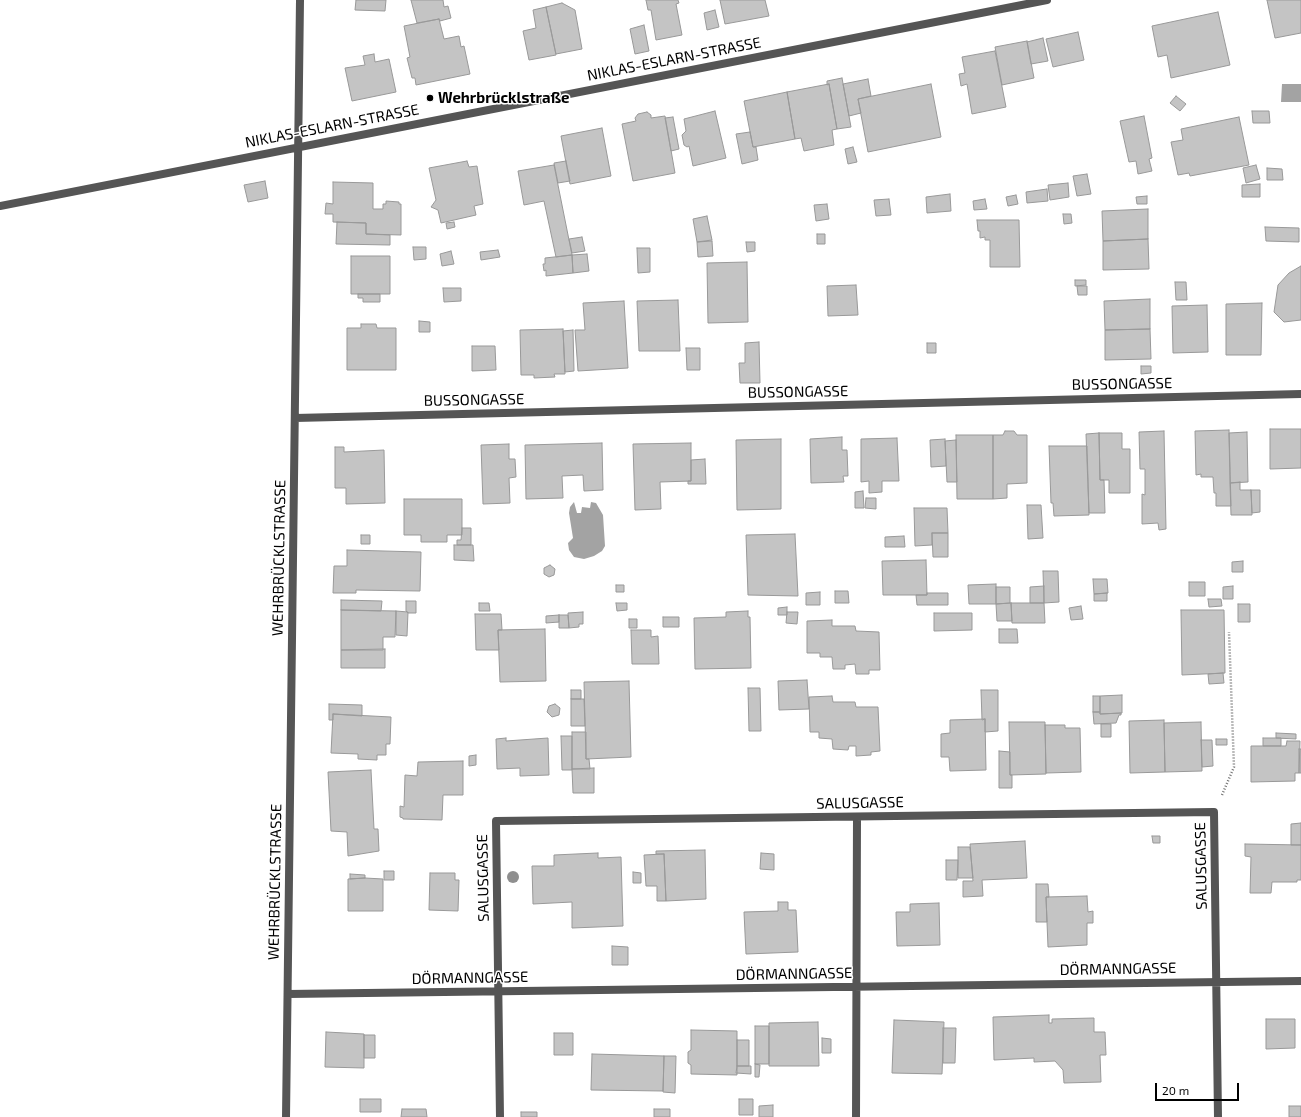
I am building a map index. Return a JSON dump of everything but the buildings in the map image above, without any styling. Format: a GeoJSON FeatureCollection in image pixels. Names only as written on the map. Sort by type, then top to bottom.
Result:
{"type":"FeatureCollection","features":[{"type":"Feature","properties":{"kind":"street","name":"WEHRBRÜCKLSTRASSE"},"geometry":{"type":"LineString","coordinates":[[286,1117],[300,0]]}},
{"type":"Feature","properties":{"kind":"street","name":"NIKLAS-ESLARN-STRASSE"},"geometry":{"type":"LineString","coordinates":[[0,206],[1047,0]]}},
{"type":"Feature","properties":{"kind":"street","name":"BUSSONGASSE"},"geometry":{"type":"LineString","coordinates":[[295,418],[1301,394]]}},
{"type":"Feature","properties":{"kind":"street","name":"SALUSGASSE"},"geometry":{"type":"LineString","coordinates":[[500,1117],[496,821],[1214,812],[1218,1117]]}},
{"type":"Feature","properties":{"kind":"street"},"geometry":{"type":"LineString","coordinates":[[856,1117],[857,817]]}},
{"type":"Feature","properties":{"kind":"street","name":"DÖRMANNGASSE"},"geometry":{"type":"LineString","coordinates":[[288,994],[1301,981]]}},
{"type":"Feature","properties":{"kind":"path"},"geometry":{"type":"LineString","coordinates":[[1214,812],[1234,767],[1229,632]]}},
{"type":"Feature","properties":{"kind":"shaded area"},"geometry":{"type":"Polygon","coordinates":[[[1282,84],[1301,84],[1301,102],[1281,102],[1282,84]]]}},
{"type":"Feature","properties":{"kind":"shaded area"},"geometry":{"type":"Polygon","coordinates":[[[574,502],[577,513],[581,513],[582,507],[590,508],[591,502],[596,503],[603,515],[605,546],[602,551],[594,556],[584,559],[574,557],[569,550],[568,543],[573,538],[569,513],[570,507],[574,502]]]}},
{"type":"Feature","properties":{"kind":"place","name":"Wehrbrücklstraße"},"geometry":{"type":"Point","coordinates":[430,98]}}]}
